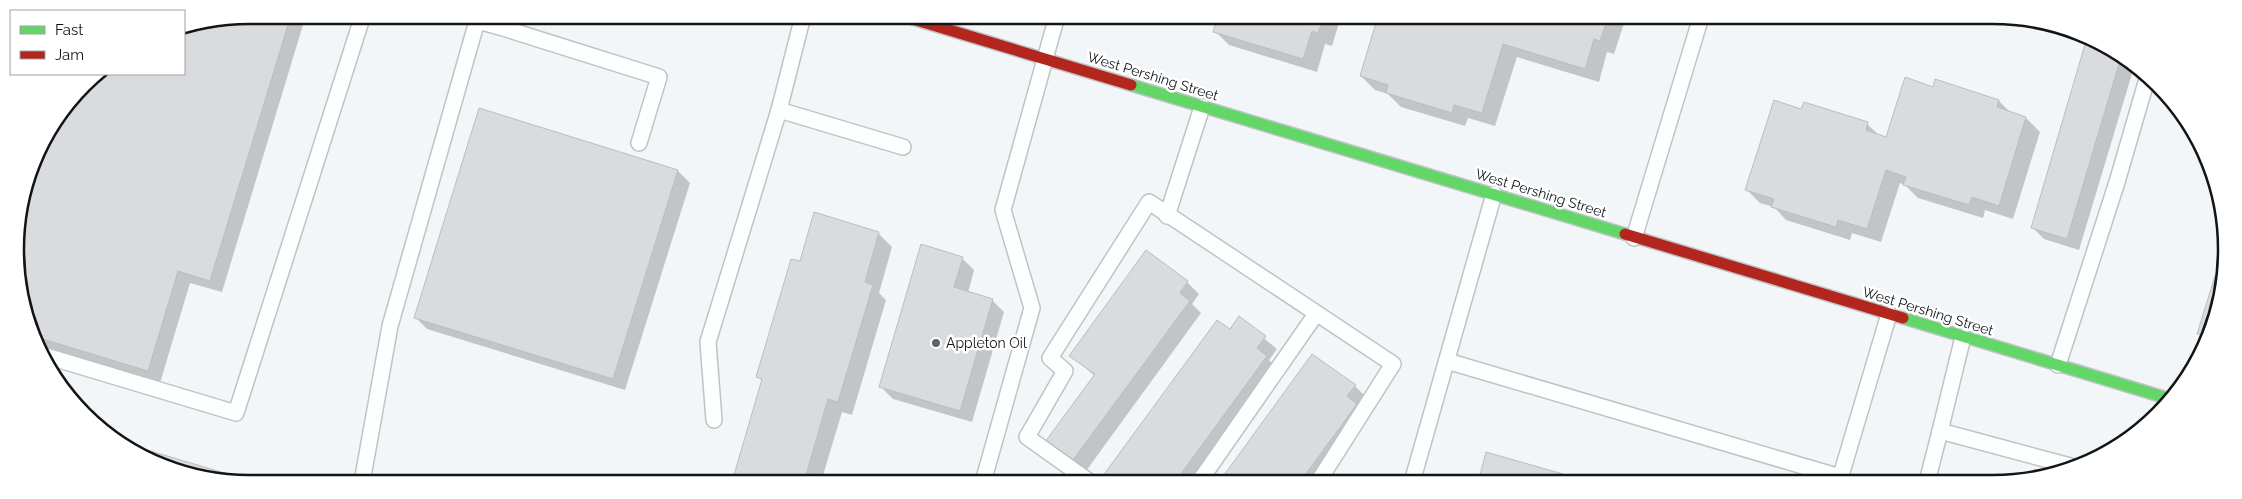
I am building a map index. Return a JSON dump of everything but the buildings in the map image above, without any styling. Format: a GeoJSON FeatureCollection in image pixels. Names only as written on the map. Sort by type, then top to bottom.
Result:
{"type":"FeatureCollection","features":[{"type":"Feature","properties":{"kind":"street","name":"West Pershing Street"},"geometry":{"type":"LineString","coordinates":[[929,24],[2163,397]]}},
{"type":"Feature","properties":{"kind":"lane"},"geometry":{"type":"LineString","coordinates":[[52,358],[236,413],[360,24]]}},
{"type":"Feature","properties":{"kind":"lane"},"geometry":{"type":"LineString","coordinates":[[363,475],[390,326],[476,24]]}},
{"type":"Feature","properties":{"kind":"lane"},"geometry":{"type":"LineString","coordinates":[[509,24],[659,77],[639,143]]}},
{"type":"Feature","properties":{"kind":"lane"},"geometry":{"type":"LineString","coordinates":[[714,420],[708,342],[778,110],[801,24]]}},
{"type":"Feature","properties":{"kind":"lane"},"geometry":{"type":"LineString","coordinates":[[984,475],[1032,308],[1003,210],[1055,24]]}},
{"type":"Feature","properties":{"kind":"lane"},"geometry":{"type":"LineString","coordinates":[[1634,238],[1699,24]]}},
{"type":"Feature","properties":{"kind":"lane"},"geometry":{"type":"LineString","coordinates":[[2058,365],[2117,182],[2146,84]]}},
{"type":"Feature","properties":{"kind":"lane"},"geometry":{"type":"LineString","coordinates":[[1167,216],[1202,107]]}},
{"type":"Feature","properties":{"kind":"lane"},"geometry":{"type":"LineString","coordinates":[[778,110],[903,147]]}},
{"type":"Feature","properties":{"kind":"lane"},"geometry":{"type":"LineString","coordinates":[[1414,475],[1494,194]]}},
{"type":"Feature","properties":{"kind":"lane"},"geometry":{"type":"LineString","coordinates":[[1069,475],[1027,437],[1065,371],[1050,358],[1149,202],[1167,216],[1393,364],[1322,475]]}},
{"type":"Feature","properties":{"kind":"lane"},"geometry":{"type":"LineString","coordinates":[[1204,475],[1316,314]]}},
{"type":"Feature","properties":{"kind":"lane"},"geometry":{"type":"LineString","coordinates":[[1841,475],[1889,314]]}},
{"type":"Feature","properties":{"kind":"lane"},"geometry":{"type":"LineString","coordinates":[[1929,475],[1963,337]]}},
{"type":"Feature","properties":{"kind":"lane"},"geometry":{"type":"LineString","coordinates":[[1447,361],[1823,475]]}},
{"type":"Feature","properties":{"kind":"lane"},"geometry":{"type":"LineString","coordinates":[[1940,431],[2062,464]]}},
{"type":"Feature","properties":{"kind":"traffic: fast"},"geometry":{"type":"LineString","coordinates":[[1131,85],[1625,234]]}},
{"type":"Feature","properties":{"kind":"traffic: fast"},"geometry":{"type":"LineString","coordinates":[[1903,318],[2163,397]]}},
{"type":"Feature","properties":{"kind":"traffic: jam"},"geometry":{"type":"LineString","coordinates":[[929,24],[1131,85]]}},
{"type":"Feature","properties":{"kind":"traffic: jam"},"geometry":{"type":"LineString","coordinates":[[1625,234],[1903,318]]}},
{"type":"Feature","properties":{"kind":"place","name":"Appleton Oil"},"geometry":{"type":"Point","coordinates":[936,343]}}]}
